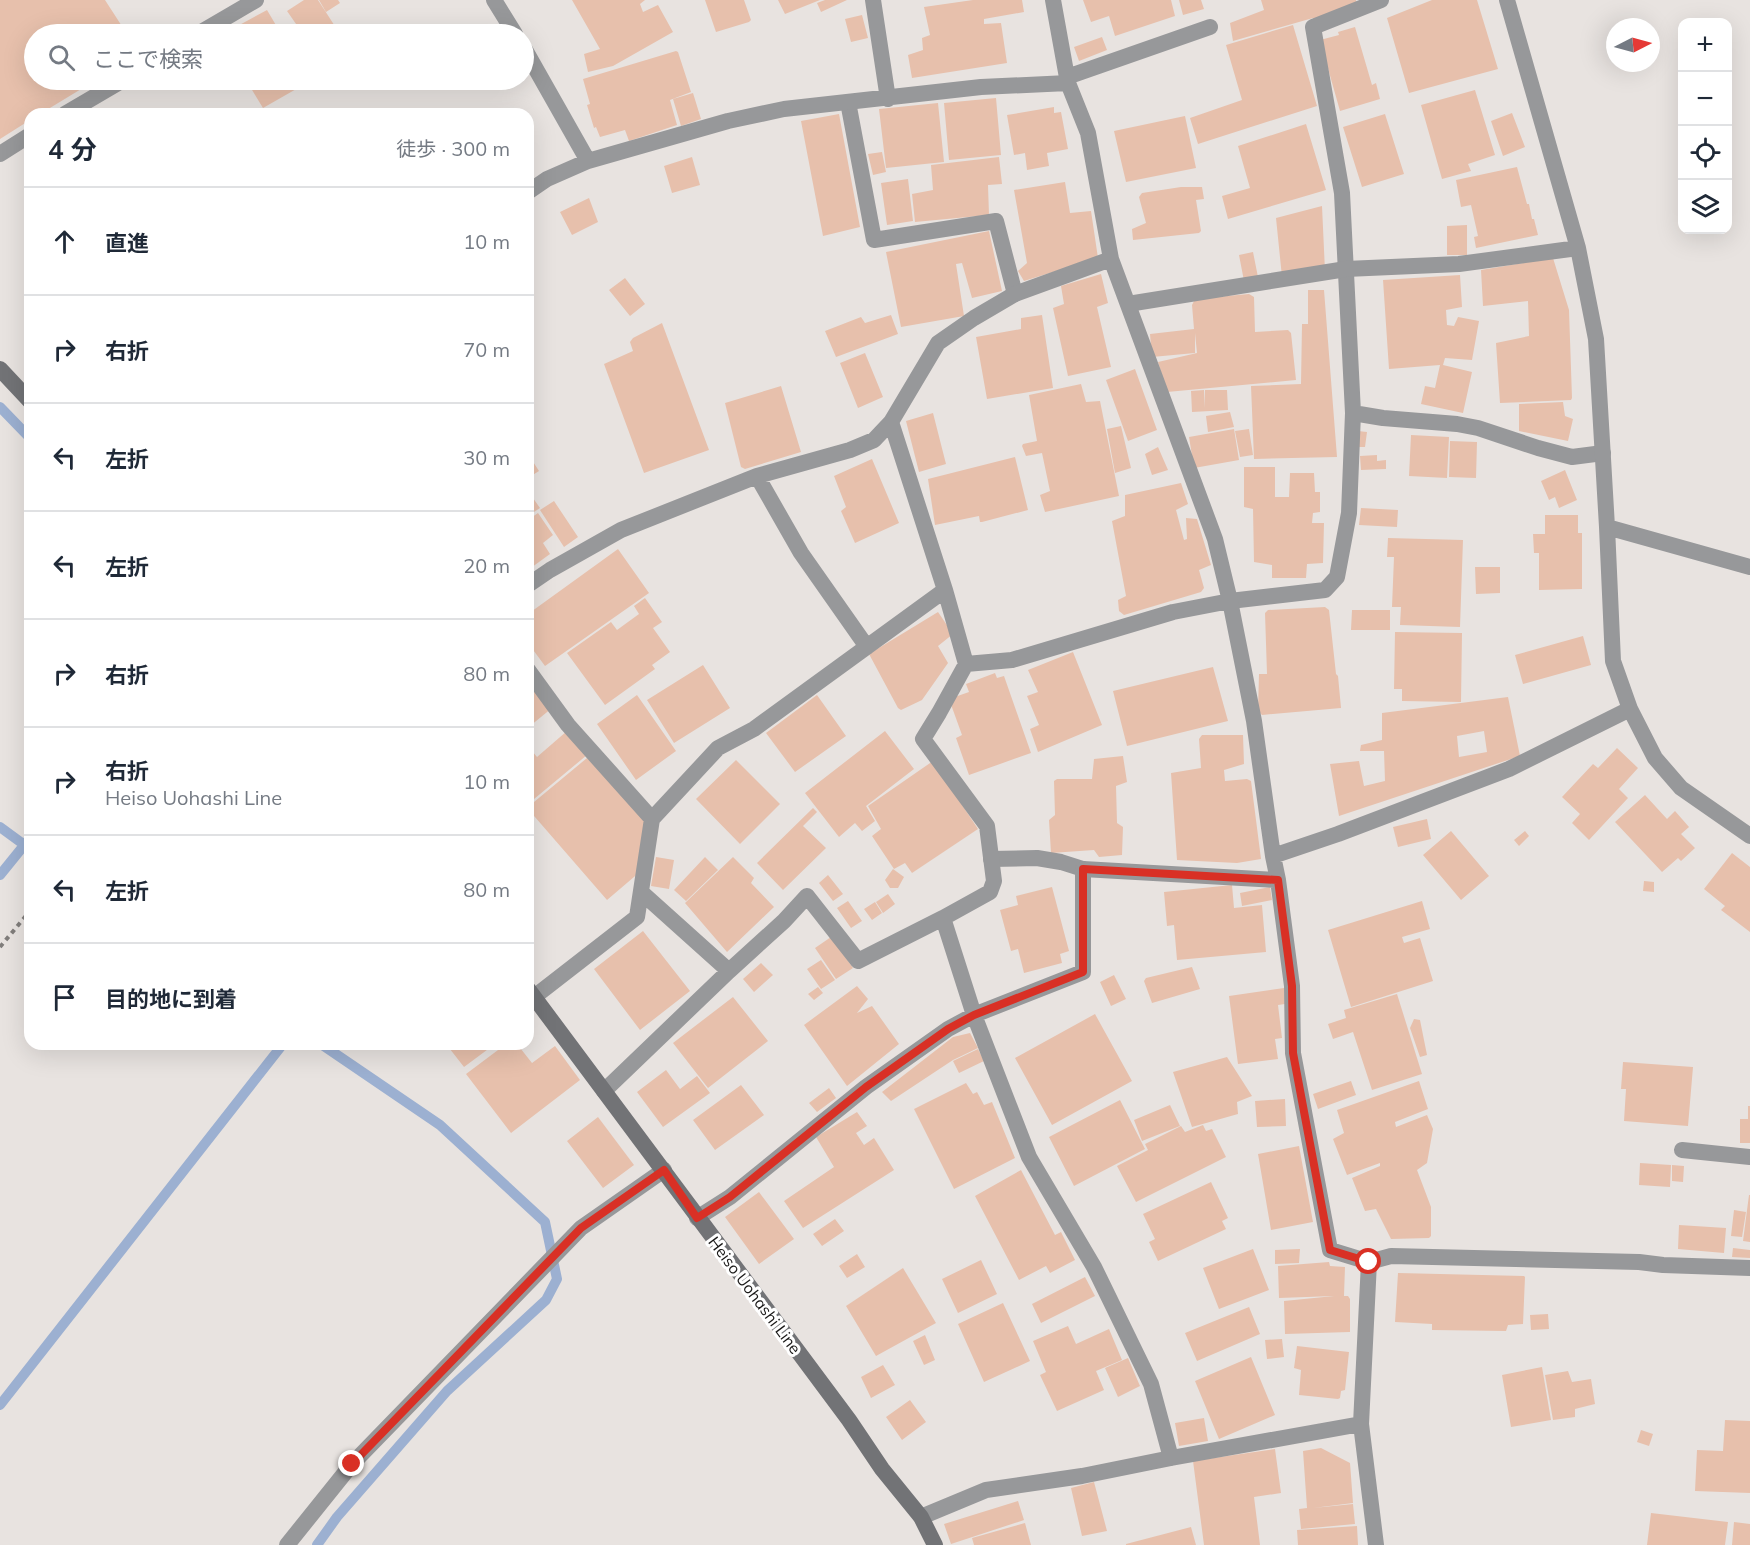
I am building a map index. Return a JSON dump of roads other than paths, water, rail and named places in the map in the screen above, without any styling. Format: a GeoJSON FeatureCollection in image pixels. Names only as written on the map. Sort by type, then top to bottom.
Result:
{"type":"FeatureCollection","features":[{"type":"Feature","properties":{"kind":"main road"},"geometry":{"type":"LineString","coordinates":[[0,369],[24,395]]}},
{"type":"Feature","properties":{"kind":"main road","name":"Heiso Uohashi Line"},"geometry":{"type":"LineString","coordinates":[[534,997],[849,1420],[882,1469],[921,1517],[935,1545]]}},
{"type":"Feature","properties":{"kind":"street"},"geometry":{"type":"LineString","coordinates":[[215,24],[256,0]]}},
{"type":"Feature","properties":{"kind":"street"},"geometry":{"type":"LineString","coordinates":[[494,0],[509,24]]}},
{"type":"Feature","properties":{"kind":"street"},"geometry":{"type":"LineString","coordinates":[[873,0],[888,99]]}},
{"type":"Feature","properties":{"kind":"street"},"geometry":{"type":"LineString","coordinates":[[1053,0],[1067,80],[1088,133],[1111,259],[1215,539],[1230,601],[1254,721],[1278,880],[1292,986],[1293,1053],[1330,1250],[1369,1262],[1391,1256],[1639,1262],[1750,1268]]}},
{"type":"Feature","properties":{"kind":"street"},"geometry":{"type":"LineString","coordinates":[[966,664],[1012,660],[1173,612],[1230,601],[1325,590],[1337,577],[1349,513],[1353,412],[1341,193],[1313,27],[1382,0]]}},
{"type":"Feature","properties":{"kind":"street"},"geometry":{"type":"LineString","coordinates":[[1507,0],[1578,248],[1596,339],[1612,661],[1630,709],[1655,758],[1681,788],[1750,836]]}},
{"type":"Feature","properties":{"kind":"street"},"geometry":{"type":"LineString","coordinates":[[534,188],[547,179],[588,161],[728,121],[784,109],[981,87],[1067,80],[1210,27]]}},
{"type":"Feature","properties":{"kind":"street"},"geometry":{"type":"LineString","coordinates":[[534,66],[588,161]]}},
{"type":"Feature","properties":{"kind":"street"},"geometry":{"type":"LineString","coordinates":[[75,108],[106,90]]}},
{"type":"Feature","properties":{"kind":"street"},"geometry":{"type":"LineString","coordinates":[[848,102],[874,240],[996,221],[1015,294]]}},
{"type":"Feature","properties":{"kind":"street"},"geometry":{"type":"LineString","coordinates":[[0,154],[24,139]]}},
{"type":"Feature","properties":{"kind":"street"},"geometry":{"type":"LineString","coordinates":[[1128,304],[1346,269],[1459,264],[1578,248]]}},
{"type":"Feature","properties":{"kind":"street"},"geometry":{"type":"LineString","coordinates":[[534,581],[621,530],[757,476],[850,450],[874,440],[891,422],[938,344],[974,318],[1015,294],[1111,259]]}},
{"type":"Feature","properties":{"kind":"street"},"geometry":{"type":"LineString","coordinates":[[1353,412],[1383,418],[1468,426],[1572,457],[1603,453]]}},
{"type":"Feature","properties":{"kind":"street"},"geometry":{"type":"LineString","coordinates":[[604,1091],[784,921],[807,896],[858,961],[990,892],[993,881],[987,826],[923,739],[966,664],[945,590],[891,422]]}},
{"type":"Feature","properties":{"kind":"street"},"geometry":{"type":"LineString","coordinates":[[757,476],[801,553],[867,647]]}},
{"type":"Feature","properties":{"kind":"street"},"geometry":{"type":"LineString","coordinates":[[1607,527],[1750,567]]}},
{"type":"Feature","properties":{"kind":"street"},"geometry":{"type":"LineString","coordinates":[[534,991],[637,917],[652,819],[718,748],[754,729],[945,590]]}},
{"type":"Feature","properties":{"kind":"street"},"geometry":{"type":"LineString","coordinates":[[534,678],[568,724],[652,819]]}},
{"type":"Feature","properties":{"kind":"street"},"geometry":{"type":"LineString","coordinates":[[1273,856],[1338,834],[1509,769],[1630,709]]}},
{"type":"Feature","properties":{"kind":"street"},"geometry":{"type":"LineString","coordinates":[[991,859],[1037,858],[1083,869],[1278,880]]}},
{"type":"Feature","properties":{"kind":"street"},"geometry":{"type":"LineString","coordinates":[[697,1218],[730,1197],[866,1087],[948,1029],[974,1015],[1083,972],[1083,869]]}},
{"type":"Feature","properties":{"kind":"street"},"geometry":{"type":"LineString","coordinates":[[641,892],[729,971]]}},
{"type":"Feature","properties":{"kind":"street"},"geometry":{"type":"LineString","coordinates":[[943,918],[974,1015],[1029,1157],[1094,1267],[1151,1384],[1171,1458]]}},
{"type":"Feature","properties":{"kind":"street"},"geometry":{"type":"LineString","coordinates":[[1682,1150],[1750,1157]]}},
{"type":"Feature","properties":{"kind":"street"},"geometry":{"type":"LineString","coordinates":[[287,1545],[352,1464],[581,1228],[664,1170]]}},
{"type":"Feature","properties":{"kind":"street"},"geometry":{"type":"LineString","coordinates":[[1369,1262],[1361,1424],[1376,1545]]}},
{"type":"Feature","properties":{"kind":"street"},"geometry":{"type":"LineString","coordinates":[[921,1517],[986,1490],[1082,1476],[1361,1424]]}},
{"type":"Feature","properties":{"kind":"waterway"},"geometry":{"type":"LineString","coordinates":[[0,407],[24,432]]}},
{"type":"Feature","properties":{"kind":"waterway"},"geometry":{"type":"LineString","coordinates":[[0,827],[24,845]]}},
{"type":"Feature","properties":{"kind":"waterway"},"geometry":{"type":"LineString","coordinates":[[0,875],[24,845]]}},
{"type":"Feature","properties":{"kind":"waterway"},"geometry":{"type":"LineString","coordinates":[[0,1405],[278,1050]]}},
{"type":"Feature","properties":{"kind":"waterway"},"geometry":{"type":"LineString","coordinates":[[317,1545],[337,1517],[447,1391],[546,1300],[557,1279],[545,1222],[440,1125],[330,1050]]}}]}
